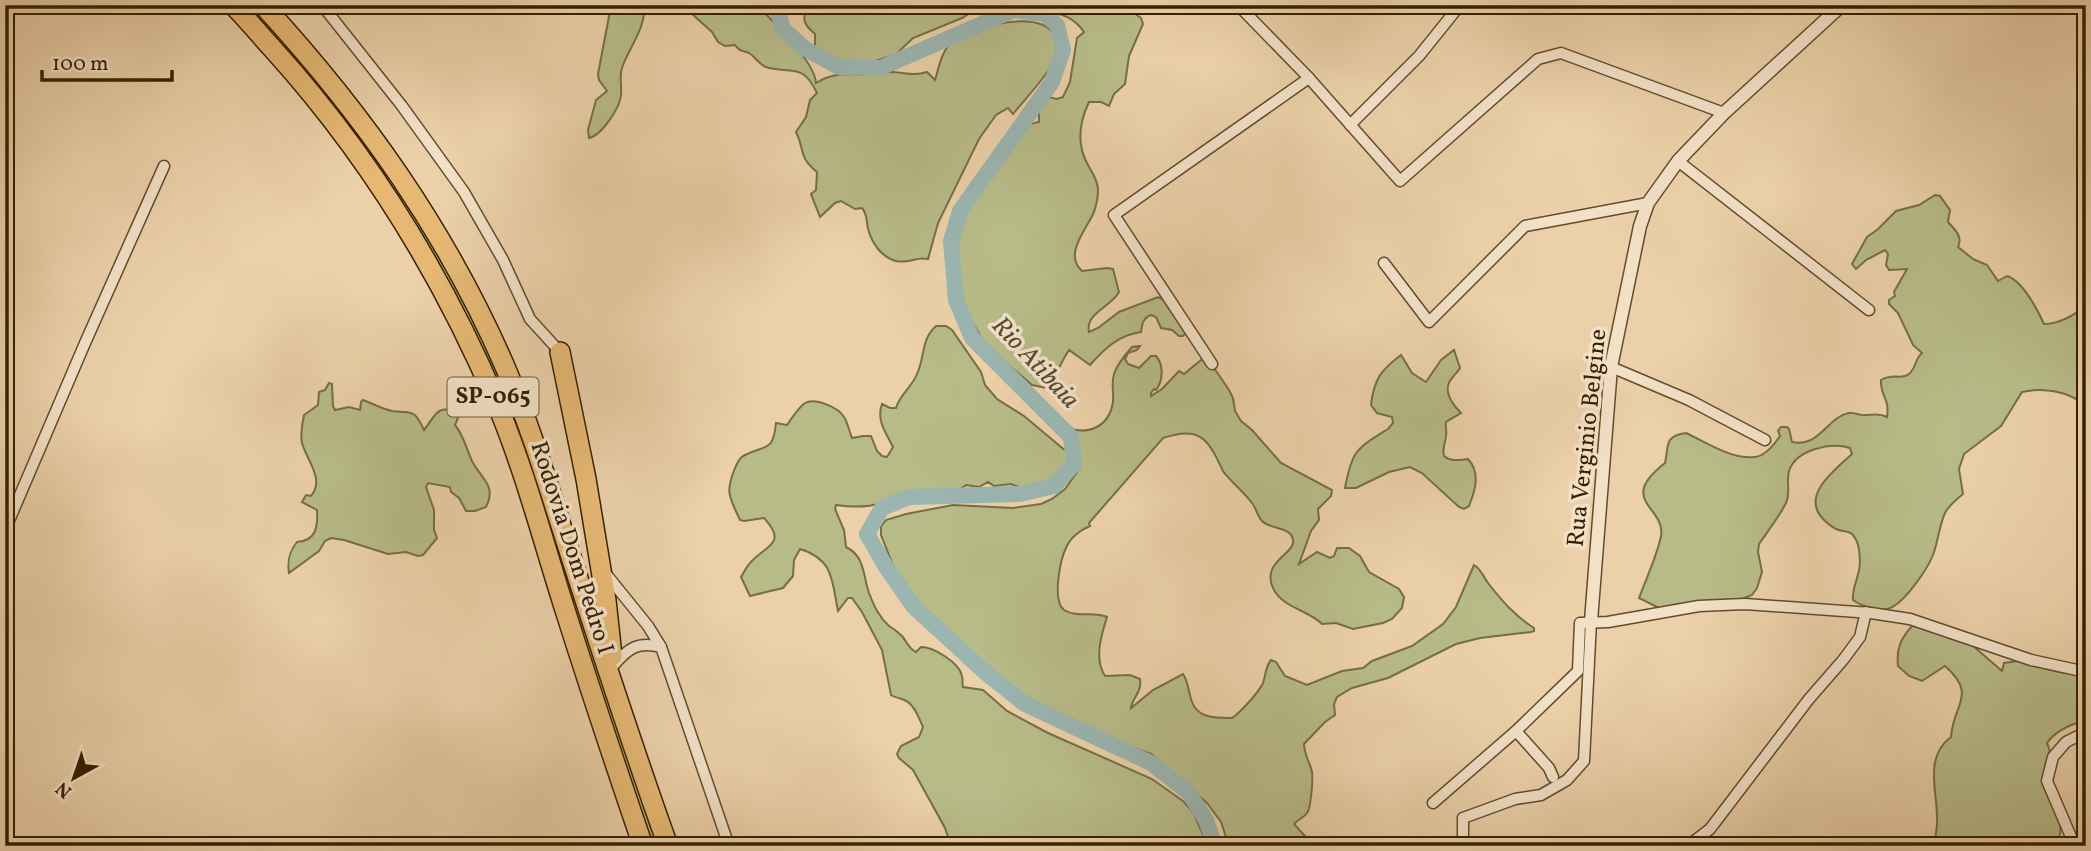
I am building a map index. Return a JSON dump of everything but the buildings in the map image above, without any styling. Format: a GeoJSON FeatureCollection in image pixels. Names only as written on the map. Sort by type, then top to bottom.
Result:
{"type":"FeatureCollection","features":[{"type":"Feature","properties":{"kind":"highway","name":"Rodovia Dom Pedro I"},"geometry":{"type":"LineString","coordinates":[[233,5],[300,78],[355,147],[404,222],[456,315],[515,451],[643,846]]}},
{"type":"Feature","properties":{"kind":"highway","name":"Rodovia Dom Pedro I"},"geometry":{"type":"LineString","coordinates":[[263,5],[319,67],[393,164],[443,245],[484,321],[534,438],[668,846]]}},
{"type":"Feature","properties":{"kind":"highway"},"geometry":{"type":"LineString","coordinates":[[560,352],[586,479],[606,600],[613,666],[630,735]]}},
{"type":"Feature","properties":{"kind":"street"},"geometry":{"type":"LineString","coordinates":[[322,5],[402,106],[464,192],[503,260],[530,319],[560,352]]}},
{"type":"Feature","properties":{"kind":"street"},"geometry":{"type":"LineString","coordinates":[[1238,5],[1309,78],[1400,181],[1538,59],[1562,53],[1724,113]]}},
{"type":"Feature","properties":{"kind":"street"},"geometry":{"type":"LineString","coordinates":[[1350,125],[1419,56],[1460,5]]}},
{"type":"Feature","properties":{"kind":"street","name":"Rua Verginio Belgine"},"geometry":{"type":"LineString","coordinates":[[1586,622],[1611,367],[1640,226],[1648,203],[1678,161],[1724,113],[1842,5]]}},
{"type":"Feature","properties":{"kind":"street"},"geometry":{"type":"LineString","coordinates":[[1212,364],[1114,215],[1309,78]]}},
{"type":"Feature","properties":{"kind":"street"},"geometry":{"type":"LineString","coordinates":[[1678,161],[1869,310]]}},
{"type":"Feature","properties":{"kind":"street"},"geometry":{"type":"LineString","coordinates":[[5,530],[164,166]]}},
{"type":"Feature","properties":{"kind":"street"},"geometry":{"type":"LineString","coordinates":[[1384,263],[1429,322],[1525,226],[1648,203]]}},
{"type":"Feature","properties":{"kind":"street"},"geometry":{"type":"LineString","coordinates":[[1611,367],[1689,400],[1765,440]]}},
{"type":"Feature","properties":{"kind":"street"},"geometry":{"type":"LineString","coordinates":[[600,562],[612,583],[648,626],[661,647],[729,846]]}},
{"type":"Feature","properties":{"kind":"street"},"geometry":{"type":"LineString","coordinates":[[1586,622],[1608,622],[1699,606],[1745,604],[1866,612],[1910,619],[2031,660],[2086,673]]}},
{"type":"Feature","properties":{"kind":"street"},"geometry":{"type":"LineString","coordinates":[[1688,846],[1710,829],[1843,660],[1860,637],[1866,612]]}},
{"type":"Feature","properties":{"kind":"street"},"geometry":{"type":"LineString","coordinates":[[1433,803],[1516,731],[1578,671],[1586,622]]}},
{"type":"Feature","properties":{"kind":"street"},"geometry":{"type":"LineString","coordinates":[[1462,846],[1463,818],[1515,799],[1541,795],[1567,780],[1584,761],[1586,622]]}},
{"type":"Feature","properties":{"kind":"street"},"geometry":{"type":"LineString","coordinates":[[613,666],[623,654],[634,647],[647,643],[661,647]]}},
{"type":"Feature","properties":{"kind":"street"},"geometry":{"type":"LineString","coordinates":[[1516,731],[1549,768],[1553,777]]}},
{"type":"Feature","properties":{"kind":"street"},"geometry":{"type":"LineString","coordinates":[[2075,846],[2047,780],[2053,757],[2066,742],[2086,732]]}},
{"type":"Feature","properties":{"kind":"green space"},"geometry":{"type":"Polygon","coordinates":[[[241,5],[257,5],[316,72],[425,223],[499,368],[662,846],[650,846],[459,310],[241,5]]]}},
{"type":"Feature","properties":{"kind":"green space"},"geometry":{"type":"Polygon","coordinates":[[[614,5],[644,5],[644,14],[622,68],[621,95],[617,107],[604,127],[589,138],[588,130],[596,100],[607,91],[598,74],[610,11],[614,5]]]}},
{"type":"Feature","properties":{"kind":"green space"},"geometry":{"type":"Polygon","coordinates":[[[689,5],[768,5],[766,14],[810,66],[816,83],[837,75],[893,72],[927,72],[935,80],[943,54],[957,37],[973,30],[1009,22],[1042,25],[1050,30],[1055,38],[1056,48],[1051,68],[1041,81],[1013,114],[1008,108],[996,115],[979,139],[938,223],[928,259],[901,262],[891,259],[878,249],[862,208],[855,209],[841,201],[820,217],[811,194],[816,190],[817,172],[804,157],[796,132],[806,117],[810,100],[817,93],[812,83],[801,73],[766,67],[735,45],[725,46],[718,42],[712,32],[692,14],[689,5]]]}},
{"type":"Feature","properties":{"kind":"green space"},"geometry":{"type":"Polygon","coordinates":[[[808,5],[983,5],[962,18],[913,38],[894,56],[864,63],[834,59],[815,48],[815,34],[805,21],[808,5]]]}},
{"type":"Feature","properties":{"kind":"green space"},"geometry":{"type":"Polygon","coordinates":[[[1036,5],[1123,5],[1141,18],[1143,24],[1129,56],[1125,84],[1114,94],[1109,106],[1101,102],[1089,102],[1083,118],[1080,141],[1084,157],[1096,180],[1098,192],[1094,212],[1078,242],[1075,257],[1082,271],[1113,269],[1119,292],[1091,320],[1089,332],[1119,312],[1158,297],[1164,300],[1186,332],[1179,336],[1172,330],[1161,328],[1156,317],[1151,315],[1143,322],[1141,332],[1113,343],[1090,365],[1069,350],[1046,388],[1032,385],[985,345],[949,278],[948,266],[950,247],[971,191],[1012,131],[1016,127],[1039,122],[1042,102],[1048,97],[1063,97],[1070,82],[1077,38],[1084,32],[1068,17],[1048,14],[1036,5]]]}},
{"type":"Feature","properties":{"kind":"green space"},"geometry":{"type":"Polygon","coordinates":[[[1935,195],[1940,196],[1950,210],[1948,222],[1959,236],[1958,247],[1973,259],[1987,265],[1998,281],[2007,276],[2019,284],[2029,296],[2044,324],[2061,321],[2086,306],[2086,406],[2056,392],[2022,392],[2001,426],[1964,454],[1959,469],[1963,494],[1945,513],[1933,555],[1921,576],[1905,597],[1894,606],[1873,609],[1853,600],[1860,567],[1857,542],[1850,533],[1829,524],[1817,510],[1818,492],[1823,483],[1852,454],[1850,448],[1842,446],[1815,449],[1793,463],[1788,475],[1786,503],[1759,544],[1762,572],[1752,595],[1737,601],[1659,608],[1639,598],[1661,536],[1661,526],[1646,503],[1644,486],[1665,463],[1669,442],[1674,436],[1686,433],[1728,453],[1755,457],[1773,446],[1780,436],[1778,431],[1781,427],[1789,429],[1792,442],[1802,443],[1817,437],[1835,420],[1849,413],[1887,417],[1881,380],[1909,374],[1922,353],[1913,345],[1898,313],[1889,304],[1907,269],[1889,270],[1886,265],[1888,254],[1885,250],[1856,269],[1852,264],[1867,237],[1896,211],[1919,205],[1935,195]]]}},
{"type":"Feature","properties":{"kind":"green space"},"geometry":{"type":"Polygon","coordinates":[[[936,326],[946,326],[952,330],[981,372],[985,385],[997,399],[1024,416],[1067,452],[1068,461],[1058,478],[1049,485],[1031,491],[1011,484],[994,486],[988,482],[979,487],[966,485],[951,493],[937,495],[904,493],[870,506],[836,505],[846,547],[860,561],[875,607],[885,623],[902,636],[914,651],[921,647],[926,648],[951,661],[960,671],[963,687],[983,690],[1007,711],[1048,733],[1152,779],[1183,801],[1193,812],[1208,846],[951,846],[945,828],[913,770],[897,754],[901,746],[919,737],[923,727],[910,704],[891,695],[882,650],[852,598],[848,598],[838,611],[830,573],[819,559],[800,549],[794,560],[793,576],[783,588],[750,596],[741,577],[751,562],[772,543],[774,533],[764,518],[740,520],[731,500],[729,489],[732,476],[741,457],[767,446],[773,439],[776,423],[787,425],[805,403],[815,401],[826,404],[841,414],[852,438],[871,436],[877,451],[887,457],[893,447],[881,421],[882,404],[896,408],[915,379],[926,342],[936,326]]]}},
{"type":"Feature","properties":{"kind":"green space"},"geometry":{"type":"Polygon","coordinates":[[[1140,346],[1128,353],[1125,359],[1128,364],[1139,368],[1151,356],[1156,356],[1159,360],[1161,378],[1151,396],[1162,389],[1179,371],[1184,374],[1206,356],[1229,390],[1241,421],[1281,463],[1332,490],[1331,496],[1318,509],[1319,520],[1311,531],[1299,564],[1317,552],[1330,558],[1334,556],[1337,548],[1349,548],[1360,556],[1369,572],[1399,589],[1404,597],[1402,608],[1392,619],[1353,629],[1336,623],[1322,624],[1290,605],[1278,596],[1271,580],[1274,566],[1292,545],[1289,532],[1262,521],[1252,503],[1225,474],[1207,443],[1201,438],[1186,433],[1163,438],[1089,523],[1090,526],[1070,541],[1058,580],[1058,598],[1064,610],[1074,614],[1107,617],[1100,647],[1100,662],[1105,676],[1130,675],[1140,679],[1140,688],[1131,708],[1153,690],[1183,674],[1192,702],[1199,712],[1203,715],[1232,718],[1261,687],[1271,660],[1276,662],[1285,676],[1307,685],[1342,671],[1363,668],[1372,661],[1412,646],[1443,624],[1456,607],[1474,565],[1509,608],[1534,628],[1531,632],[1480,638],[1456,644],[1388,678],[1352,688],[1337,697],[1334,704],[1335,715],[1304,744],[1312,772],[1311,800],[1307,813],[1294,824],[1314,846],[1229,846],[1221,822],[1207,803],[1151,754],[1062,722],[990,678],[911,609],[901,599],[896,588],[894,568],[881,535],[881,526],[886,520],[953,505],[1013,508],[1041,504],[1052,499],[1065,489],[1077,472],[1078,449],[1067,428],[1090,429],[1097,427],[1107,418],[1113,402],[1113,378],[1117,367],[1132,347],[1140,346]]]}},
{"type":"Feature","properties":{"kind":"green space"},"geometry":{"type":"Polygon","coordinates":[[[1454,350],[1460,368],[1450,382],[1448,391],[1451,401],[1461,413],[1446,422],[1443,453],[1452,460],[1468,459],[1472,464],[1476,482],[1469,506],[1464,509],[1459,507],[1422,473],[1410,467],[1389,472],[1356,488],[1345,488],[1350,466],[1357,452],[1393,423],[1392,417],[1377,413],[1371,405],[1374,388],[1388,365],[1401,355],[1412,373],[1426,382],[1441,360],[1454,350]]]}},
{"type":"Feature","properties":{"kind":"green space"},"geometry":{"type":"Polygon","coordinates":[[[329,383],[332,384],[335,410],[349,407],[360,410],[363,400],[388,410],[411,413],[424,430],[440,411],[457,411],[462,408],[455,425],[472,461],[489,488],[486,507],[466,511],[450,487],[428,483],[426,487],[434,510],[434,530],[437,538],[423,555],[406,552],[388,554],[331,538],[325,541],[319,551],[289,573],[292,549],[297,542],[312,536],[317,522],[317,510],[302,502],[306,495],[311,496],[316,483],[314,470],[302,443],[304,415],[318,405],[319,392],[325,390],[329,383]]]}},
{"type":"Feature","properties":{"kind":"green space"},"geometry":{"type":"Polygon","coordinates":[[[1913,625],[1965,639],[2002,671],[2004,663],[2017,661],[2086,676],[2086,720],[2064,728],[2047,743],[2050,755],[2049,784],[2061,828],[2055,846],[1934,846],[1937,821],[1935,764],[1937,754],[1951,737],[1962,693],[1955,676],[1945,666],[1922,681],[1909,676],[1898,666],[1900,644],[1913,625]]]}},
{"type":"Feature","properties":{"kind":"waterway","name":"Rio Atibaia"},"geometry":{"type":"LineString","coordinates":[[778,5],[783,29],[804,48],[839,67],[880,68],[1014,10],[1044,14],[1057,25],[1063,50],[1052,82],[960,211],[951,241],[956,300],[972,338],[1071,437],[1074,464],[1054,486],[1020,494],[909,497],[882,508],[867,534],[913,606],[986,673],[1025,704],[1151,763],[1189,793],[1206,820],[1215,846]]}}]}
